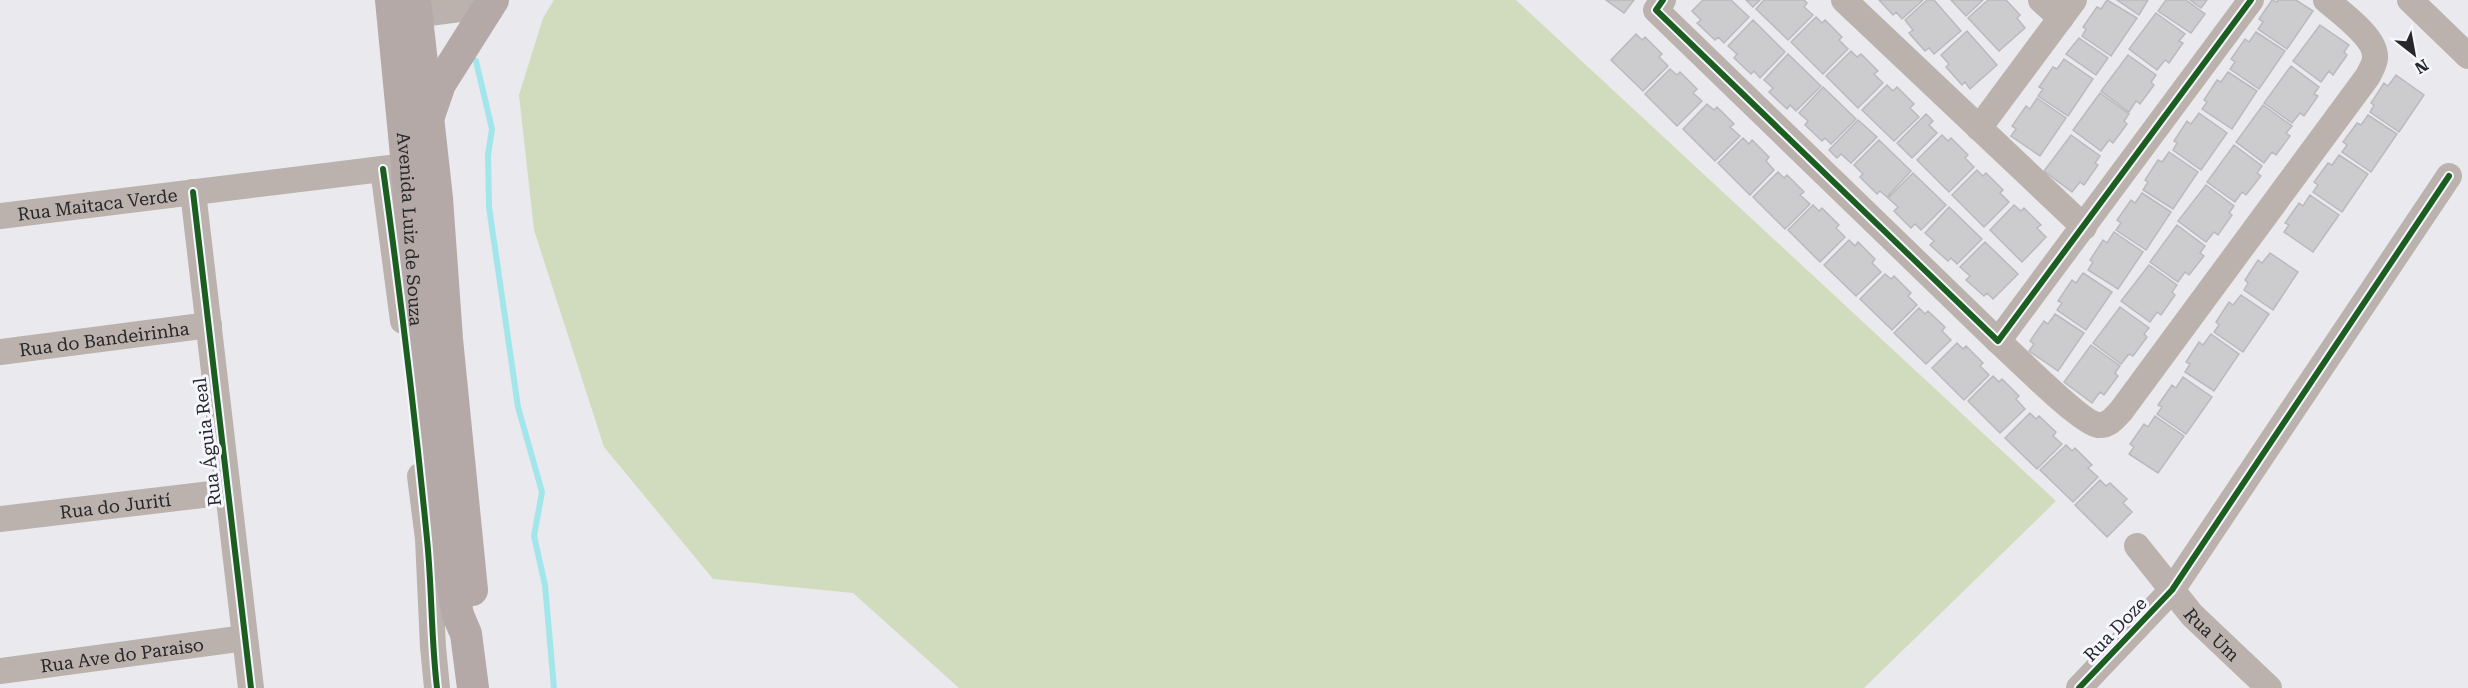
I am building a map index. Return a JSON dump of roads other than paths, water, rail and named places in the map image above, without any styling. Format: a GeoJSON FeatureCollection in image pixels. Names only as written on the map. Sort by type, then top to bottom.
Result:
{"type":"FeatureCollection","features":[{"type":"Feature","properties":{"kind":"main road"},"geometry":{"type":"LineString","coordinates":[[427,123],[440,84],[493,0]]}},
{"type":"Feature","properties":{"kind":"main road","name":"Avenida Luiz de Souza"},"geometry":{"type":"LineString","coordinates":[[403,8],[427,123],[437,198],[447,339],[473,605],[472,617],[466,634]]}},
{"type":"Feature","properties":{"kind":"main road","name":"Avenida Luiz de Souza"},"geometry":{"type":"LineString","coordinates":[[403,8],[395,168],[427,426],[449,567],[458,615],[466,634],[477,683]]}},
{"type":"Feature","properties":{"kind":"street"},"geometry":{"type":"LineString","coordinates":[[403,8],[460,9],[488,0]]}},
{"type":"Feature","properties":{"kind":"street"},"geometry":{"type":"LineString","coordinates":[[1663,0],[1656,10],[1998,341],[2081,416],[2097,425],[2109,423],[2121,411],[2368,76],[2375,58],[2372,45],[2363,33],[2326,0]]}},
{"type":"Feature","properties":{"kind":"street"},"geometry":{"type":"LineString","coordinates":[[1844,0],[2084,226]]}},
{"type":"Feature","properties":{"kind":"street"},"geometry":{"type":"LineString","coordinates":[[1979,128],[2067,9],[2042,0]]}},
{"type":"Feature","properties":{"kind":"street"},"geometry":{"type":"LineString","coordinates":[[1998,341],[2251,0]]}},
{"type":"Feature","properties":{"kind":"street"},"geometry":{"type":"LineString","coordinates":[[2410,0],[2468,56]]}},
{"type":"Feature","properties":{"kind":"street"},"geometry":{"type":"LineString","coordinates":[[395,168],[398,276],[428,539],[437,688]]}},
{"type":"Feature","properties":{"kind":"street","name":"Rua Maitaca Verde"},"geometry":{"type":"LineString","coordinates":[[0,216],[395,168]]}},
{"type":"Feature","properties":{"kind":"street","name":"Rua Doze"},"geometry":{"type":"LineString","coordinates":[[2079,688],[2172,591],[2449,176]]}},
{"type":"Feature","properties":{"kind":"street","name":"Rua Águia Real"},"geometry":{"type":"LineString","coordinates":[[193,192],[250,688]]}},
{"type":"Feature","properties":{"kind":"street","name":"Rua do Bandeirinha"},"geometry":{"type":"LineString","coordinates":[[0,352],[208,325]]}},
{"type":"Feature","properties":{"kind":"street","name":"Rua do Jurití"},"geometry":{"type":"LineString","coordinates":[[0,519],[228,492]]}},
{"type":"Feature","properties":{"kind":"street","name":"Rua Um"},"geometry":{"type":"LineString","coordinates":[[2137,546],[2205,628],[2269,688]]}},
{"type":"Feature","properties":{"kind":"street","name":"Rua Ave do Paraiso"},"geometry":{"type":"LineString","coordinates":[[0,671],[245,638]]}},
{"type":"Feature","properties":{"kind":"waterway"},"geometry":{"type":"LineString","coordinates":[[476,61],[492,129],[488,155],[489,207],[518,407],[542,492],[534,536],[545,585],[554,688]]}}]}
